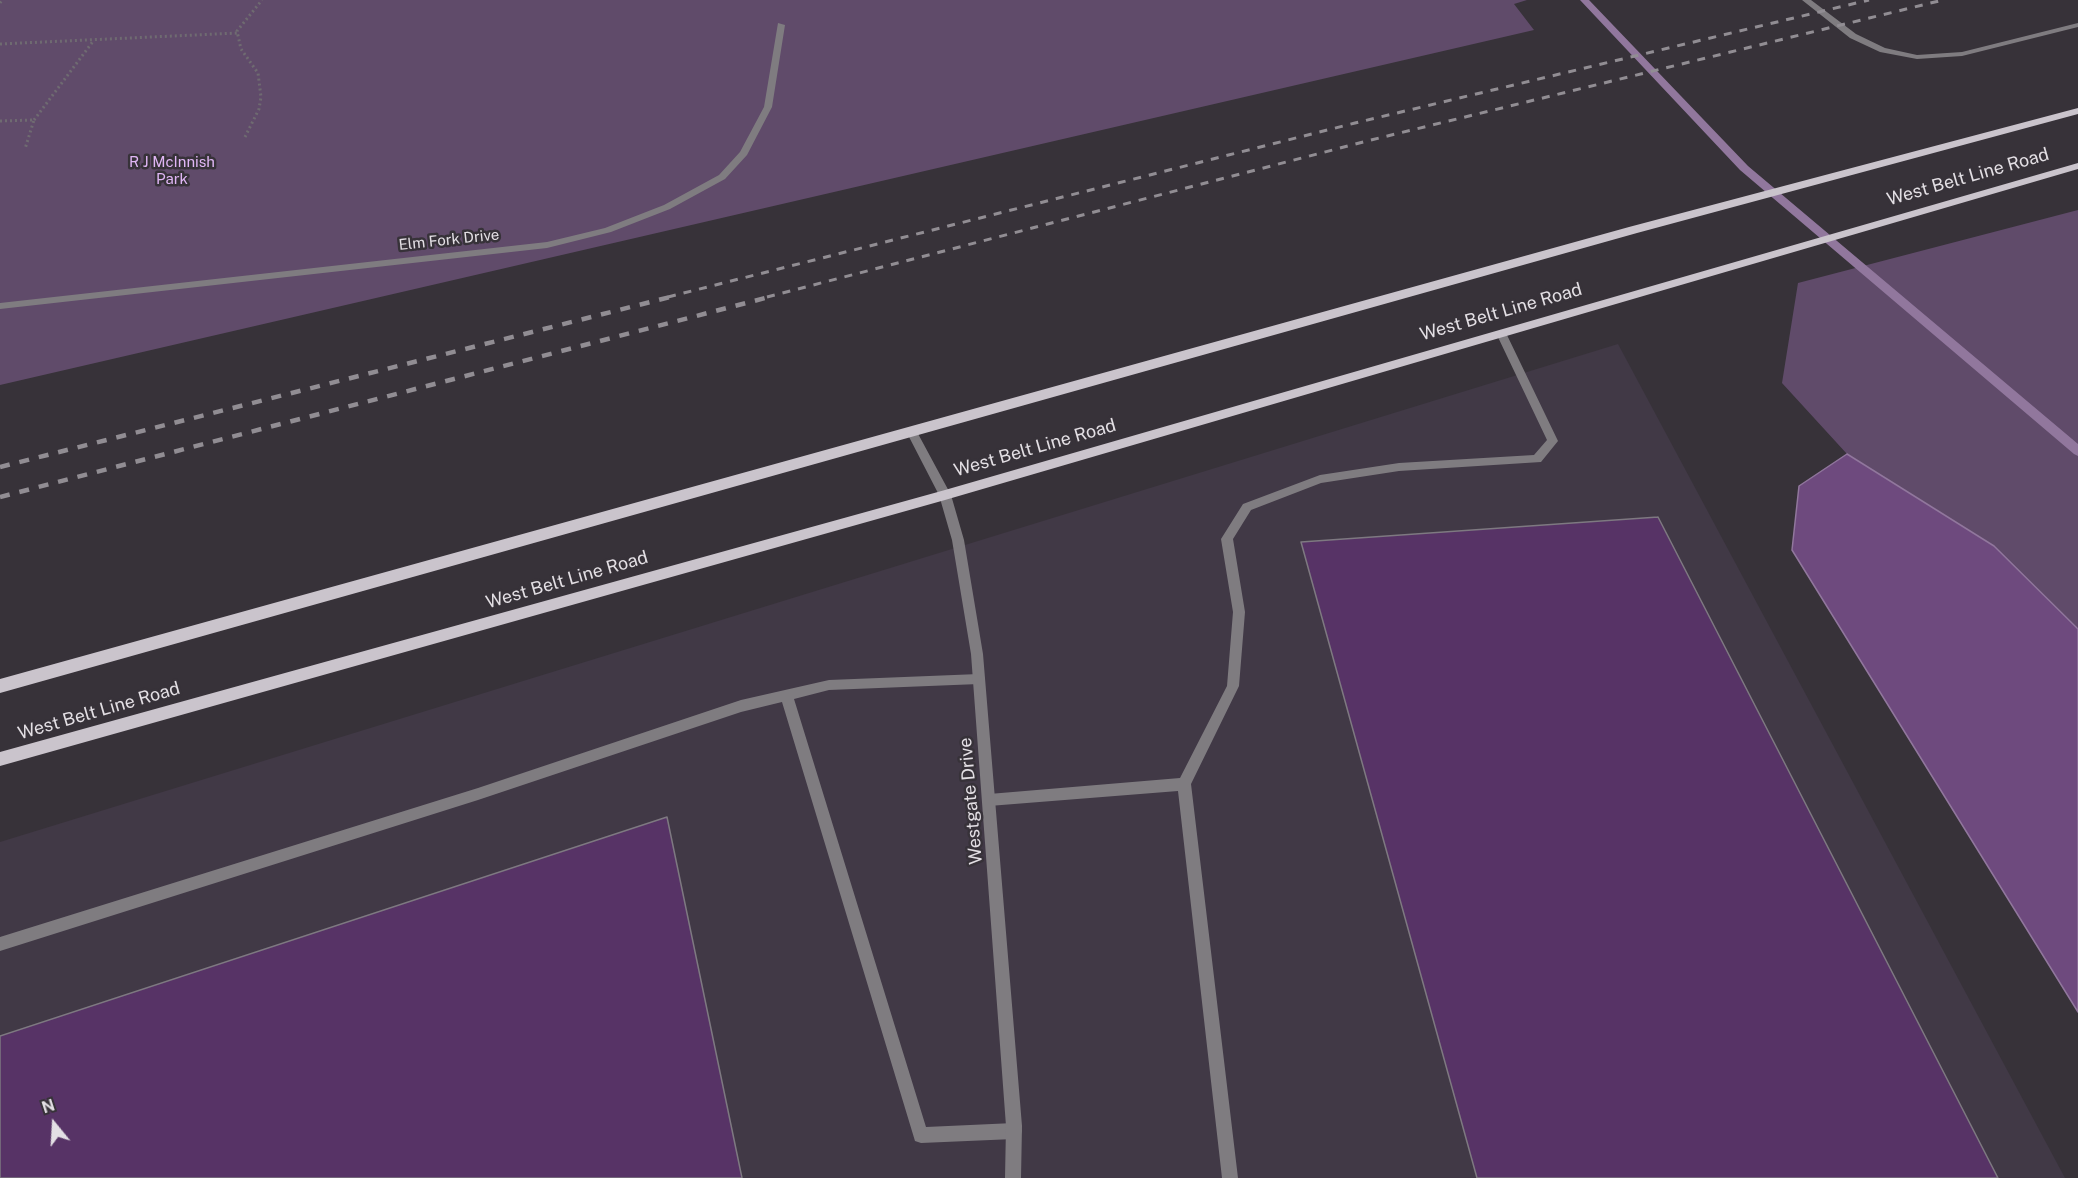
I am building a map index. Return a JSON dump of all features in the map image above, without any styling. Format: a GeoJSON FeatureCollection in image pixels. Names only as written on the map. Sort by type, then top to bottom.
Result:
{"type":"FeatureCollection","features":[{"type":"Feature","properties":{"kind":"main road","name":"West Belt Line Road"},"geometry":{"type":"LineString","coordinates":[[0,686],[1634,230],[2072,113]]}},
{"type":"Feature","properties":{"kind":"main road","name":"West Belt Line Road"},"geometry":{"type":"LineString","coordinates":[[0,759],[945,495],[2078,166]]}},
{"type":"Feature","properties":{"kind":"street"},"geometry":{"type":"LineString","coordinates":[[1806,0],[1853,36],[1883,50],[1917,57],[1962,54],[2078,25]]}},
{"type":"Feature","properties":{"kind":"street","name":"Elm Fork Drive"},"geometry":{"type":"LineString","coordinates":[[0,306],[547,244],[608,230],[667,207],[722,177],[744,153],[768,107],[781,26]]}},
{"type":"Feature","properties":{"kind":"street"},"geometry":{"type":"LineString","coordinates":[[1230,1178],[1184,784],[1233,686],[1239,612],[1227,539],[1247,507],[1320,479],[1399,467],[1536,459],[1553,441],[1501,333]]}},
{"type":"Feature","properties":{"kind":"street","name":"Westgate Drive"},"geometry":{"type":"LineString","coordinates":[[912,433],[945,495],[958,540],[979,679],[1014,1131],[1013,1178]]}},
{"type":"Feature","properties":{"kind":"street"},"geometry":{"type":"LineString","coordinates":[[0,944],[478,794],[741,706],[829,685],[979,679]]}},
{"type":"Feature","properties":{"kind":"street"},"geometry":{"type":"LineString","coordinates":[[786,695],[921,1135],[1014,1131]]}},
{"type":"Feature","properties":{"kind":"street"},"geometry":{"type":"LineString","coordinates":[[989,800],[1184,784]]}},
{"type":"Feature","properties":{"kind":"path"},"geometry":{"type":"LineString","coordinates":[[244,137],[259,109],[261,97],[258,74],[241,50],[237,31],[262,0]]}},
{"type":"Feature","properties":{"kind":"path"},"geometry":{"type":"LineString","coordinates":[[0,44],[238,33]]}},
{"type":"Feature","properties":{"kind":"path"},"geometry":{"type":"LineString","coordinates":[[25,148],[34,120],[94,40]]}},
{"type":"Feature","properties":{"kind":"path"},"geometry":{"type":"LineString","coordinates":[[0,121],[34,120]]}},
{"type":"Feature","properties":{"kind":"shaded area"},"geometry":{"type":"Polygon","coordinates":[[[1618,344],[2065,1178],[0,1178],[0,842],[1618,344]]]}},
{"type":"Feature","properties":{"kind":"shaded area"},"geometry":{"type":"Polygon","coordinates":[[[1847,454],[1994,546],[2078,629],[2078,1012],[1792,550],[1799,486],[1847,454]]]}},
{"type":"Feature","properties":{"kind":"green space","name":"R J McInnish Park"},"geometry":{"type":"Polygon","coordinates":[[[0,0],[1527,0],[1514,4],[1534,30],[0,385],[0,0]]]}},
{"type":"Feature","properties":{"kind":"green space"},"geometry":{"type":"Polygon","coordinates":[[[2078,210],[2078,629],[1994,546],[1847,454],[1782,383],[1798,283],[2078,210]]]}},
{"type":"Feature","properties":{"kind":"building"},"geometry":{"type":"Polygon","coordinates":[[[1658,517],[1998,1178],[1477,1178],[1301,542],[1658,517]]]}},
{"type":"Feature","properties":{"kind":"building"},"geometry":{"type":"Polygon","coordinates":[[[667,817],[742,1178],[0,1178],[0,1036],[667,817]]]}},
{"type":"Feature","properties":{"kind":"waterway"},"geometry":{"type":"LineString","coordinates":[[1584,0],[1744,168],[2078,451]]}},
{"type":"Feature","properties":{"kind":"railway"},"geometry":{"type":"LineString","coordinates":[[668,297],[1355,123],[1869,0]]}},
{"type":"Feature","properties":{"kind":"railway"},"geometry":{"type":"LineString","coordinates":[[767,297],[1371,140],[1943,0]]}},
{"type":"Feature","properties":{"kind":"railway"},"geometry":{"type":"LineString","coordinates":[[0,467],[674,296]]}},
{"type":"Feature","properties":{"kind":"railway"},"geometry":{"type":"LineString","coordinates":[[0,497],[773,296]]}}]}
